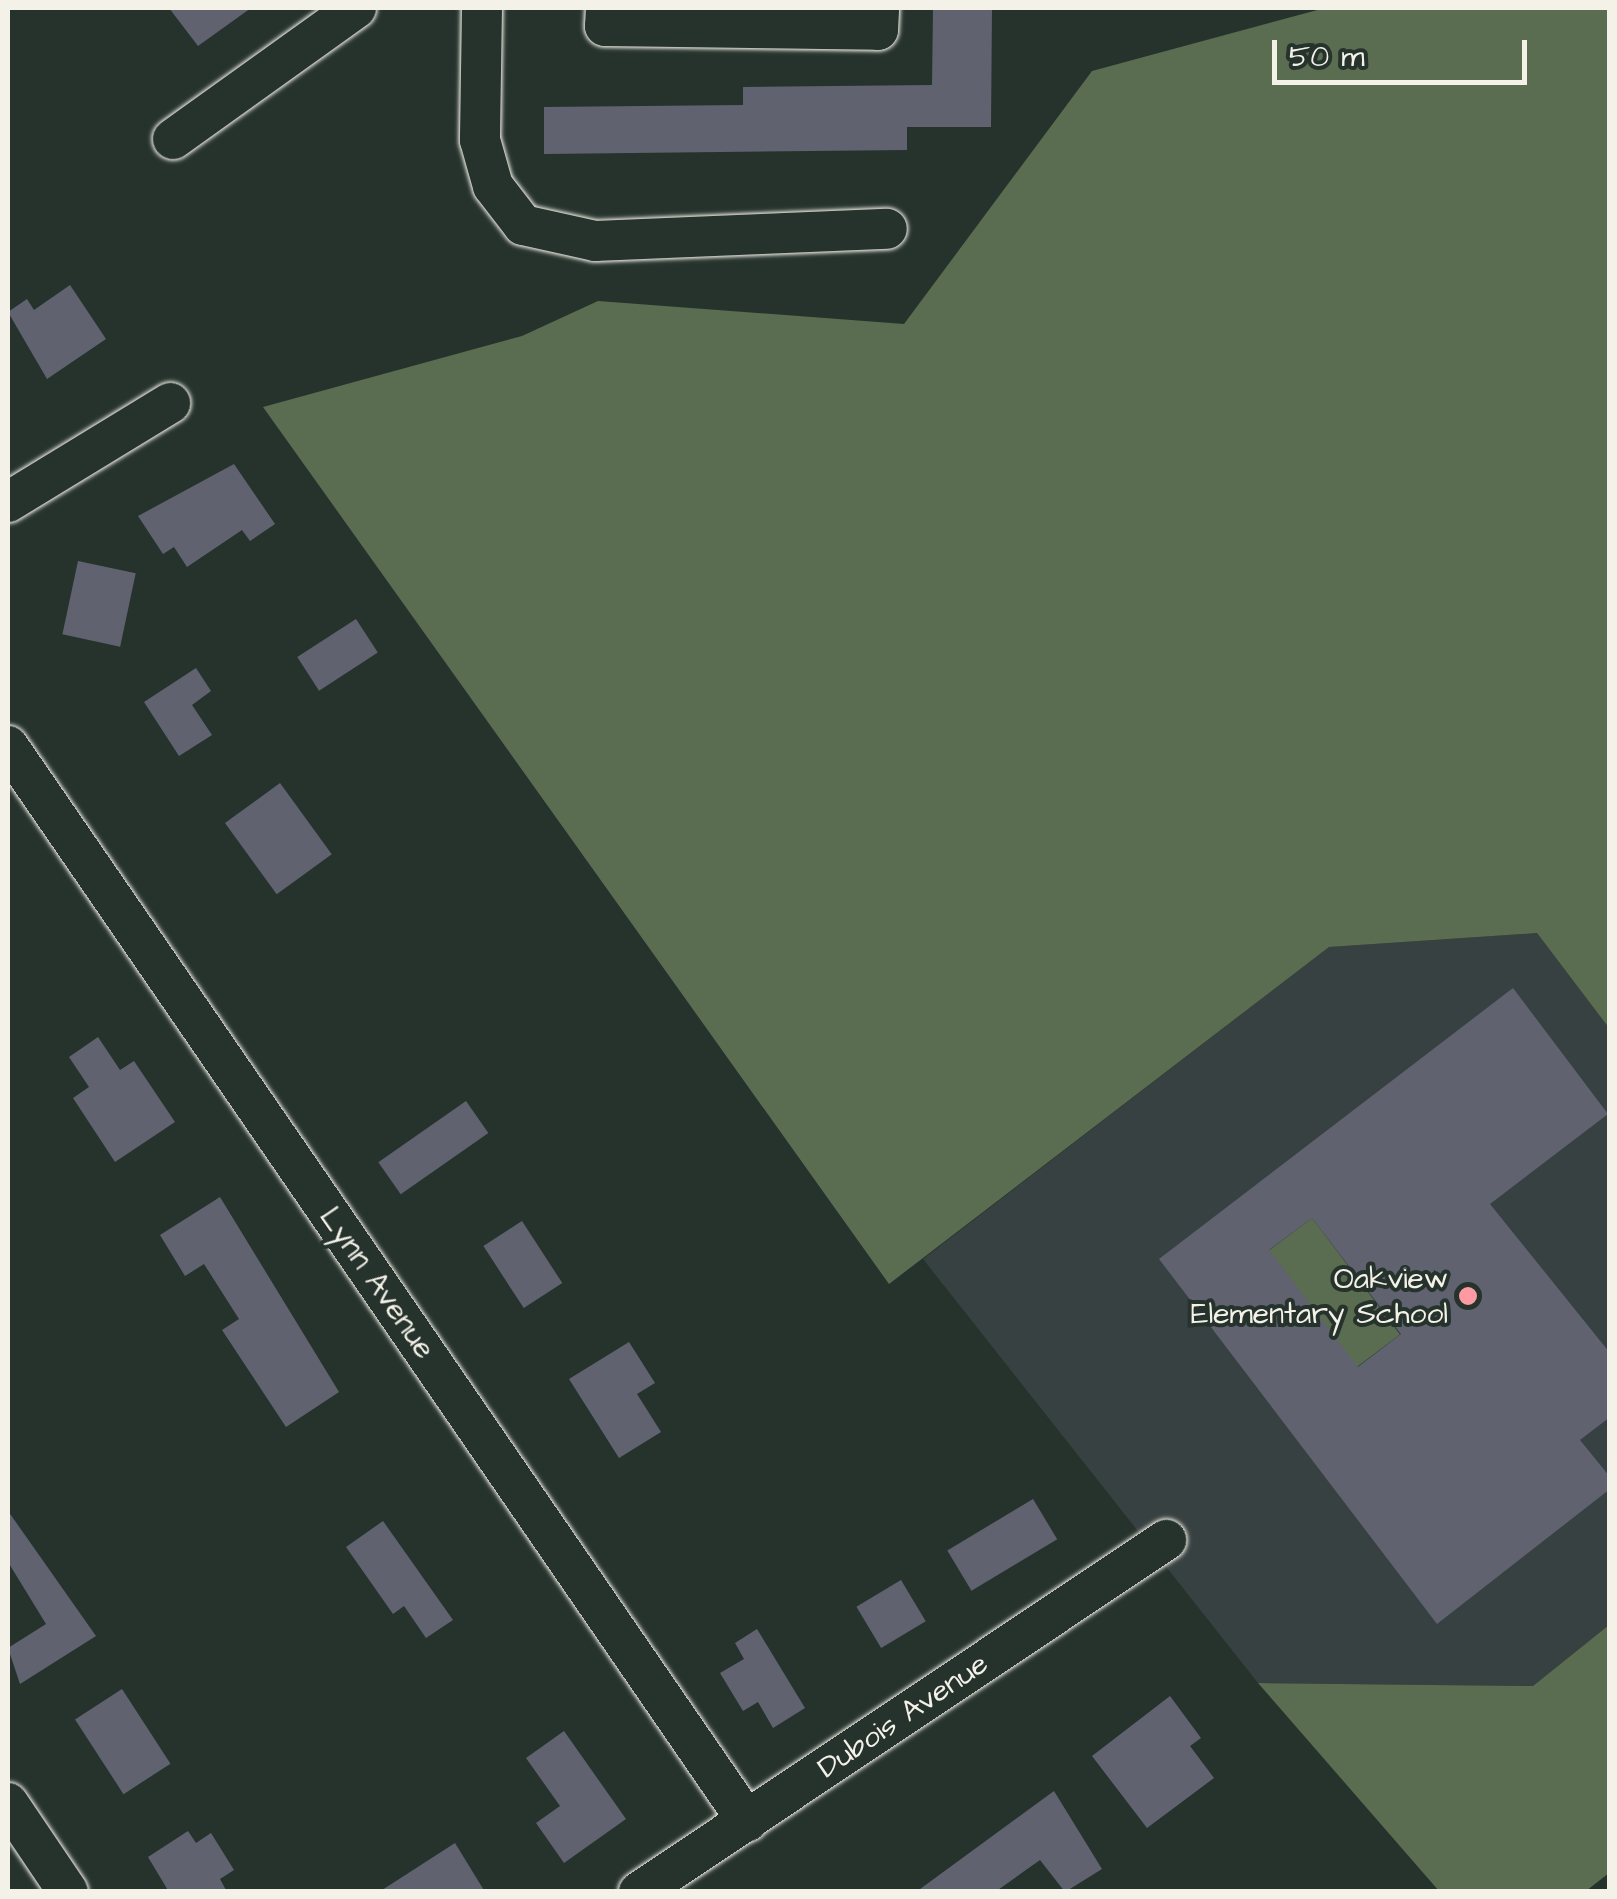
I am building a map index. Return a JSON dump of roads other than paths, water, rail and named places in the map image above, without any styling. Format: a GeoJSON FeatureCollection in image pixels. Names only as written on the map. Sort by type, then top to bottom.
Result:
{"type":"FeatureCollection","features":[{"type":"Feature","properties":{"kind":"street"},"geometry":{"type":"LineString","coordinates":[[172,139],[356,8]]}},
{"type":"Feature","properties":{"kind":"street"},"geometry":{"type":"LineString","coordinates":[[482,8],[480,140],[493,186],[523,225],[595,242],[886,229]]}},
{"type":"Feature","properties":{"kind":"street"},"geometry":{"type":"LineString","coordinates":[[606,8],[605,26],[878,30],[879,8]]}},
{"type":"Feature","properties":{"kind":"street"},"geometry":{"type":"LineString","coordinates":[[8,502],[170,403]]}},
{"type":"Feature","properties":{"kind":"street","name":"Lynn Avenue"},"geometry":{"type":"LineString","coordinates":[[8,746],[748,1820]]}},
{"type":"Feature","properties":{"kind":"street","name":"Dubois Avenue"},"geometry":{"type":"LineString","coordinates":[[639,1892],[1166,1540]]}},
{"type":"Feature","properties":{"kind":"street"},"geometry":{"type":"LineString","coordinates":[[8,1803],[68,1892]]}},
{"type":"Feature","properties":{"kind":"place","name":"Oakview Elementary School"},"geometry":{"type":"Point","coordinates":[1468,1296]}}]}
